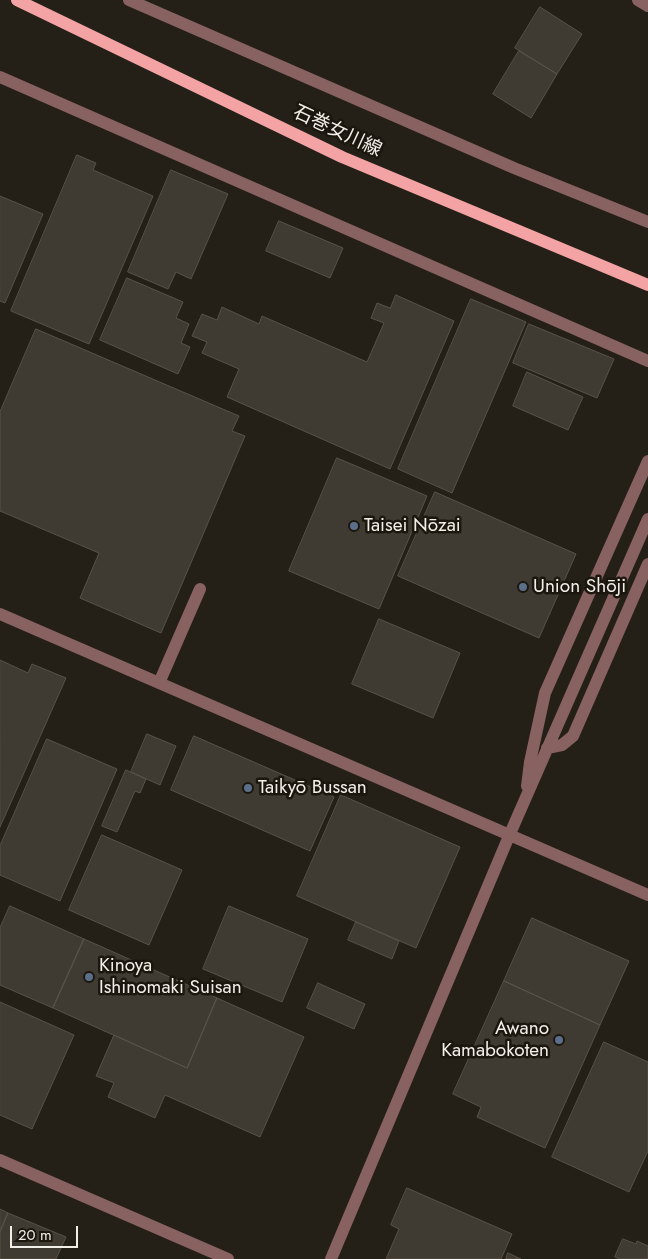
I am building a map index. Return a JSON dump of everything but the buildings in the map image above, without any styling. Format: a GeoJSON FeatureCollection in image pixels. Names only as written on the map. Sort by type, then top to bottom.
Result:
{"type":"FeatureCollection","features":[{"type":"Feature","properties":{"kind":"main road","name":"石巻女川線"},"geometry":{"type":"LineString","coordinates":[[17,0],[342,157],[648,285]]}},
{"type":"Feature","properties":{"kind":"street"},"geometry":{"type":"LineString","coordinates":[[129,0],[514,168],[648,222]]}},
{"type":"Feature","properties":{"kind":"street"},"geometry":{"type":"LineString","coordinates":[[638,0],[648,6]]}},
{"type":"Feature","properties":{"kind":"street"},"geometry":{"type":"LineString","coordinates":[[0,77],[648,361]]}},
{"type":"Feature","properties":{"kind":"street"},"geometry":{"type":"LineString","coordinates":[[526,798],[530,762],[545,693],[648,461]]}},
{"type":"Feature","properties":{"kind":"street"},"geometry":{"type":"LineString","coordinates":[[332,1259],[509,836],[648,519]]}},
{"type":"Feature","properties":{"kind":"street"},"geometry":{"type":"LineString","coordinates":[[547,748],[562,744],[573,736],[648,564]]}},
{"type":"Feature","properties":{"kind":"street"},"geometry":{"type":"LineString","coordinates":[[159,683],[200,589]]}},
{"type":"Feature","properties":{"kind":"street"},"geometry":{"type":"LineString","coordinates":[[0,614],[648,895]]}},
{"type":"Feature","properties":{"kind":"street"},"geometry":{"type":"LineString","coordinates":[[0,1160],[228,1259]]}},
{"type":"Feature","properties":{"kind":"place","name":"Taisei Nōzai"},"geometry":{"type":"Point","coordinates":[354,526]}},
{"type":"Feature","properties":{"kind":"place","name":"Union Shōji"},"geometry":{"type":"Point","coordinates":[523,587]}},
{"type":"Feature","properties":{"kind":"place","name":"Taikyō Bussan"},"geometry":{"type":"Point","coordinates":[248,788]}},
{"type":"Feature","properties":{"kind":"place","name":"Kinoya Ishinomaki Suisan"},"geometry":{"type":"Point","coordinates":[89,977]}},
{"type":"Feature","properties":{"kind":"place","name":"Awano Kamabokoten"},"geometry":{"type":"Point","coordinates":[559,1040]}}]}
